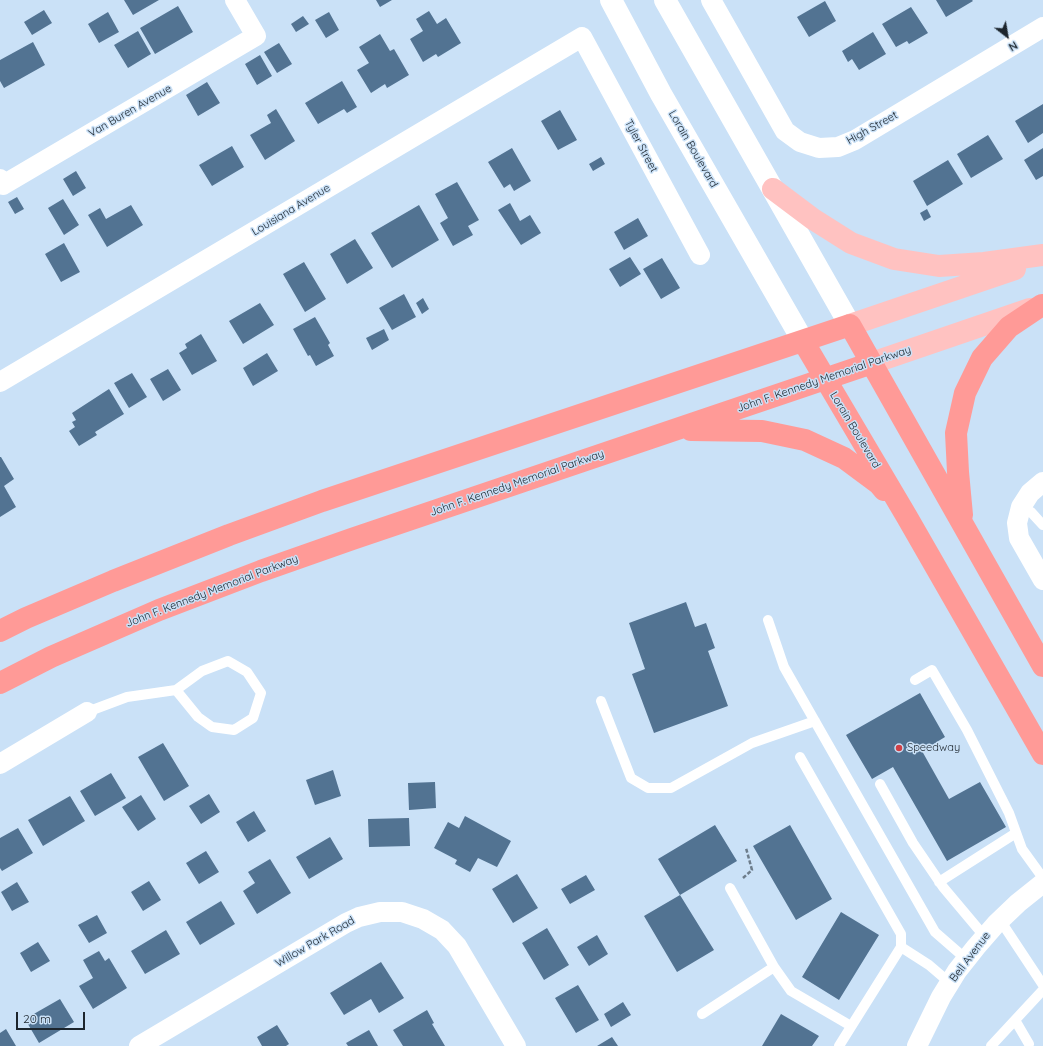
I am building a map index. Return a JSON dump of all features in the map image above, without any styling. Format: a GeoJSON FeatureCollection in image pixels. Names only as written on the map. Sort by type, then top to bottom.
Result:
{"type":"FeatureCollection","features":[{"type":"Feature","properties":{"kind":"highway"},"geometry":{"type":"LineString","coordinates":[[964,525],[958,472],[956,433],[964,393],[982,358],[1009,327],[1042,305]]}},
{"type":"Feature","properties":{"kind":"highway"},"geometry":{"type":"LineString","coordinates":[[0,631],[26,618],[113,581],[229,535],[322,501],[850,325],[1043,666]]}},
{"type":"Feature","properties":{"kind":"highway","name":"Lorain Boulevard"},"geometry":{"type":"LineString","coordinates":[[803,341],[1043,754]]}},
{"type":"Feature","properties":{"kind":"highway","name":"John F. Kennedy Memorial Parkway"},"geometry":{"type":"LineString","coordinates":[[0,683],[51,657],[159,610],[261,571],[872,363]]}},
{"type":"Feature","properties":{"kind":"highway"},"geometry":{"type":"LineString","coordinates":[[674,430],[762,431],[805,440],[844,458],[879,484],[907,518]]}},
{"type":"Feature","properties":{"kind":"main road","name":"Lorain Boulevard"},"geometry":{"type":"LineString","coordinates":[[610,0],[661,94],[803,341]]}},
{"type":"Feature","properties":{"kind":"main road"},"geometry":{"type":"LineString","coordinates":[[665,0],[850,325],[1043,260]]}},
{"type":"Feature","properties":{"kind":"main road"},"geometry":{"type":"LineString","coordinates":[[773,189],[813,219],[851,243],[894,259],[939,266],[984,263],[1043,255]]}},
{"type":"Feature","properties":{"kind":"main road","name":"John F. Kennedy Memorial Parkway"},"geometry":{"type":"LineString","coordinates":[[872,363],[1042,305]]}},
{"type":"Feature","properties":{"kind":"street","name":"Van Buren Avenue"},"geometry":{"type":"LineString","coordinates":[[2,182],[256,36],[235,0]]}},
{"type":"Feature","properties":{"kind":"street","name":"High Street"},"geometry":{"type":"LineString","coordinates":[[711,0],[785,131],[800,142],[818,148],[838,147],[855,140],[1043,27]]}},
{"type":"Feature","properties":{"kind":"street","name":"Tyler Street"},"geometry":{"type":"LineString","coordinates":[[582,37],[700,255]]}},
{"type":"Feature","properties":{"kind":"street","name":"Louisiana Avenue"},"geometry":{"type":"LineString","coordinates":[[0,382],[582,37]]}},
{"type":"Feature","properties":{"kind":"street"},"geometry":{"type":"LineString","coordinates":[[1043,482],[1030,493],[1021,507],[1017,523],[1019,538],[1043,580]]}},
{"type":"Feature","properties":{"kind":"street"},"geometry":{"type":"LineString","coordinates":[[0,764],[87,712]]}},
{"type":"Feature","properties":{"kind":"street","name":"Bell Avenue"},"geometry":{"type":"LineString","coordinates":[[917,1046],[941,997],[966,959],[1000,920],[1043,883]]}},
{"type":"Feature","properties":{"kind":"street","name":"Willow Park Road"},"geometry":{"type":"LineString","coordinates":[[146,1044],[346,923],[359,917],[380,912],[402,912],[423,919],[442,930],[457,946],[516,1046]]}},
{"type":"Feature","properties":{"kind":"lane"},"geometry":{"type":"LineString","coordinates":[[1021,507],[1031,512],[1043,524]]}},
{"type":"Feature","properties":{"kind":"lane"},"geometry":{"type":"LineString","coordinates":[[768,620],[784,667],[935,932],[966,959]]}},
{"type":"Feature","properties":{"kind":"lane"},"geometry":{"type":"LineString","coordinates":[[87,712],[127,698],[176,690],[202,671],[228,661],[247,672],[261,694],[253,718],[234,730],[212,727],[198,717],[176,690]]}},
{"type":"Feature","properties":{"kind":"lane"},"geometry":{"type":"LineString","coordinates":[[915,680],[932,670],[967,730],[1009,813],[1022,849],[1043,878]]}},
{"type":"Feature","properties":{"kind":"lane"},"geometry":{"type":"LineString","coordinates":[[601,701],[631,778],[648,788],[671,788],[752,743],[815,720]]}},
{"type":"Feature","properties":{"kind":"lane"},"geometry":{"type":"LineString","coordinates":[[800,756],[901,934],[901,947],[839,1046]]}},
{"type":"Feature","properties":{"kind":"lane"},"geometry":{"type":"LineString","coordinates":[[880,784],[913,843],[940,882],[984,937]]}},
{"type":"Feature","properties":{"kind":"lane"},"geometry":{"type":"LineString","coordinates":[[940,882],[1016,833]]}},
{"type":"Feature","properties":{"kind":"lane"},"geometry":{"type":"LineString","coordinates":[[730,888],[774,967],[791,990],[851,1026]]}},
{"type":"Feature","properties":{"kind":"lane"},"geometry":{"type":"LineString","coordinates":[[1000,920],[1043,985]]}},
{"type":"Feature","properties":{"kind":"lane"},"geometry":{"type":"LineString","coordinates":[[901,947],[929,965],[950,983]]}},
{"type":"Feature","properties":{"kind":"lane"},"geometry":{"type":"LineString","coordinates":[[702,1014],[774,967]]}},
{"type":"Feature","properties":{"kind":"lane"},"geometry":{"type":"LineString","coordinates":[[991,1046],[1043,990]]}},
{"type":"Feature","properties":{"kind":"lane"},"geometry":{"type":"LineString","coordinates":[[1015,1020],[1029,1044]]}},
{"type":"Feature","properties":{"kind":"path"},"geometry":{"type":"LineString","coordinates":[[746,848],[752,870]]}},
{"type":"Feature","properties":{"kind":"building"},"geometry":{"type":"Polygon","coordinates":[[[124,0],[159,0],[133,15],[124,0]]]}},
{"type":"Feature","properties":{"kind":"building"},"geometry":{"type":"Polygon","coordinates":[[[376,0],[392,0],[380,7],[376,0]]]}},
{"type":"Feature","properties":{"kind":"building"},"geometry":{"type":"Polygon","coordinates":[[[936,0],[972,0],[973,1],[946,17],[936,0]]]}},
{"type":"Feature","properties":{"kind":"building"},"geometry":{"type":"Polygon","coordinates":[[[825,1],[836,21],[809,37],[797,17],[825,1]]]}},
{"type":"Feature","properties":{"kind":"building"},"geometry":{"type":"Polygon","coordinates":[[[178,6],[193,32],[155,54],[140,28],[178,6]]]}},
{"type":"Feature","properties":{"kind":"building"},"geometry":{"type":"Polygon","coordinates":[[[911,7],[928,33],[909,44],[907,41],[896,47],[882,24],[911,7]]]}},
{"type":"Feature","properties":{"kind":"building"},"geometry":{"type":"Polygon","coordinates":[[[44,10],[52,23],[32,35],[24,22],[44,10]]]}},
{"type":"Feature","properties":{"kind":"building"},"geometry":{"type":"Polygon","coordinates":[[[429,11],[437,24],[446,18],[461,43],[438,57],[436,54],[423,62],[410,39],[423,31],[416,19],[429,11]]]}},
{"type":"Feature","properties":{"kind":"building"},"geometry":{"type":"Polygon","coordinates":[[[108,12],[119,32],[99,43],[88,24],[108,12]]]}},
{"type":"Feature","properties":{"kind":"building"},"geometry":{"type":"Polygon","coordinates":[[[329,12],[339,30],[326,38],[315,20],[329,12]]]}},
{"type":"Feature","properties":{"kind":"building"},"geometry":{"type":"Polygon","coordinates":[[[303,16],[309,24],[296,32],[291,24],[303,16]]]}},
{"type":"Feature","properties":{"kind":"building"},"geometry":{"type":"Polygon","coordinates":[[[138,31],[151,54],[128,68],[114,45],[138,31]]]}},
{"type":"Feature","properties":{"kind":"building"},"geometry":{"type":"Polygon","coordinates":[[[873,32],[886,54],[859,70],[852,59],[848,62],[842,51],[873,32]]]}},
{"type":"Feature","properties":{"kind":"building"},"geometry":{"type":"Polygon","coordinates":[[[380,34],[390,51],[394,49],[409,75],[387,88],[385,84],[371,93],[357,70],[369,63],[359,47],[380,34]]]}},
{"type":"Feature","properties":{"kind":"building"},"geometry":{"type":"Polygon","coordinates":[[[33,42],[45,65],[4,88],[0,81],[0,60],[33,42]]]}},
{"type":"Feature","properties":{"kind":"building"},"geometry":{"type":"Polygon","coordinates":[[[279,43],[292,64],[277,73],[264,52],[279,43]]]}},
{"type":"Feature","properties":{"kind":"building"},"geometry":{"type":"Polygon","coordinates":[[[260,55],[272,76],[257,85],[245,64],[260,55]]]}},
{"type":"Feature","properties":{"kind":"building"},"geometry":{"type":"Polygon","coordinates":[[[342,81],[357,107],[347,113],[344,109],[318,124],[305,103],[342,81]]]}},
{"type":"Feature","properties":{"kind":"building"},"geometry":{"type":"Polygon","coordinates":[[[207,82],[220,103],[198,116],[186,95],[207,82]]]}},
{"type":"Feature","properties":{"kind":"building"},"geometry":{"type":"Polygon","coordinates":[[[1043,104],[1043,133],[1028,143],[1015,121],[1043,104]]]}},
{"type":"Feature","properties":{"kind":"building"},"geometry":{"type":"Polygon","coordinates":[[[276,109],[295,141],[265,160],[250,135],[271,123],[267,115],[276,109]]]}},
{"type":"Feature","properties":{"kind":"building"},"geometry":{"type":"Polygon","coordinates":[[[560,110],[577,140],[558,150],[541,121],[560,110]]]}},
{"type":"Feature","properties":{"kind":"building"},"geometry":{"type":"Polygon","coordinates":[[[988,135],[1003,159],[971,178],[957,154],[988,135]]]}},
{"type":"Feature","properties":{"kind":"building"},"geometry":{"type":"Polygon","coordinates":[[[232,146],[244,167],[212,186],[199,165],[232,146]]]}},
{"type":"Feature","properties":{"kind":"building"},"geometry":{"type":"Polygon","coordinates":[[[512,148],[531,181],[514,191],[510,184],[504,188],[488,162],[512,148]]]}},
{"type":"Feature","properties":{"kind":"building"},"geometry":{"type":"Polygon","coordinates":[[[1043,148],[1043,176],[1036,180],[1024,160],[1043,148]]]}},
{"type":"Feature","properties":{"kind":"building"},"geometry":{"type":"Polygon","coordinates":[[[601,157],[605,164],[593,171],[589,164],[601,157]]]}},
{"type":"Feature","properties":{"kind":"building"},"geometry":{"type":"Polygon","coordinates":[[[948,160],[963,184],[927,206],[913,181],[948,160]]]}},
{"type":"Feature","properties":{"kind":"building"},"geometry":{"type":"Polygon","coordinates":[[[76,171],[86,188],[73,196],[63,179],[76,171]]]}},
{"type":"Feature","properties":{"kind":"building"},"geometry":{"type":"Polygon","coordinates":[[[457,182],[479,220],[468,226],[473,235],[453,246],[440,223],[448,218],[435,194],[457,182]]]}},
{"type":"Feature","properties":{"kind":"building"},"geometry":{"type":"Polygon","coordinates":[[[17,197],[24,209],[15,214],[8,202],[17,197]]]}},
{"type":"Feature","properties":{"kind":"building"},"geometry":{"type":"Polygon","coordinates":[[[63,199],[79,225],[64,235],[48,208],[63,199]]]}},
{"type":"Feature","properties":{"kind":"building"},"geometry":{"type":"Polygon","coordinates":[[[510,203],[520,221],[530,215],[541,233],[521,245],[498,210],[510,203]]]}},
{"type":"Feature","properties":{"kind":"building"},"geometry":{"type":"Polygon","coordinates":[[[131,205],[143,225],[107,247],[88,215],[100,208],[106,219],[131,205]]]}},
{"type":"Feature","properties":{"kind":"building"},"geometry":{"type":"Polygon","coordinates":[[[419,205],[439,240],[392,268],[371,233],[419,205]]]}},
{"type":"Feature","properties":{"kind":"building"},"geometry":{"type":"Polygon","coordinates":[[[927,209],[931,217],[924,221],[920,213],[927,209]]]}},
{"type":"Feature","properties":{"kind":"building"},"geometry":{"type":"Polygon","coordinates":[[[638,218],[648,236],[624,250],[614,232],[638,218]]]}},
{"type":"Feature","properties":{"kind":"building"},"geometry":{"type":"Polygon","coordinates":[[[355,239],[373,268],[347,284],[330,254],[355,239]]]}},
{"type":"Feature","properties":{"kind":"building"},"geometry":{"type":"Polygon","coordinates":[[[64,243],[80,272],[61,282],[45,254],[64,243]]]}},
{"type":"Feature","properties":{"kind":"building"},"geometry":{"type":"Polygon","coordinates":[[[630,257],[641,274],[620,287],[609,269],[630,257]]]}},
{"type":"Feature","properties":{"kind":"building"},"geometry":{"type":"Polygon","coordinates":[[[662,258],[680,288],[661,299],[643,269],[662,258]]]}},
{"type":"Feature","properties":{"kind":"building"},"geometry":{"type":"Polygon","coordinates":[[[304,262],[326,299],[305,312],[283,274],[304,262]]]}},
{"type":"Feature","properties":{"kind":"building"},"geometry":{"type":"Polygon","coordinates":[[[404,294],[416,317],[392,330],[379,308],[404,294]]]}},
{"type":"Feature","properties":{"kind":"building"},"geometry":{"type":"Polygon","coordinates":[[[423,298],[429,309],[422,314],[416,303],[423,298]]]}},
{"type":"Feature","properties":{"kind":"building"},"geometry":{"type":"Polygon","coordinates":[[[260,303],[274,325],[243,344],[229,321],[260,303]]]}},
{"type":"Feature","properties":{"kind":"building"},"geometry":{"type":"Polygon","coordinates":[[[315,317],[330,343],[328,345],[334,356],[316,366],[310,355],[308,356],[293,329],[315,317]]]}},
{"type":"Feature","properties":{"kind":"building"},"geometry":{"type":"Polygon","coordinates":[[[384,329],[389,340],[372,350],[366,338],[384,329]]]}},
{"type":"Feature","properties":{"kind":"building"},"geometry":{"type":"Polygon","coordinates":[[[201,334],[217,361],[192,375],[179,353],[187,348],[185,344],[201,334]]]}},
{"type":"Feature","properties":{"kind":"building"},"geometry":{"type":"Polygon","coordinates":[[[267,353],[278,371],[253,386],[243,368],[267,353]]]}},
{"type":"Feature","properties":{"kind":"building"},"geometry":{"type":"Polygon","coordinates":[[[168,369],[181,390],[163,401],[150,379],[168,369]]]}},
{"type":"Feature","properties":{"kind":"building"},"geometry":{"type":"Polygon","coordinates":[[[132,373],[147,397],[129,408],[114,383],[132,373]]]}},
{"type":"Feature","properties":{"kind":"building"},"geometry":{"type":"Polygon","coordinates":[[[109,389],[124,414],[95,432],[97,435],[79,446],[69,431],[75,427],[72,422],[76,420],[72,413],[109,389]]]}},
{"type":"Feature","properties":{"kind":"building"},"geometry":{"type":"Polygon","coordinates":[[[0,457],[14,479],[4,486],[16,507],[0,517],[0,457]]]}},
{"type":"Feature","properties":{"kind":"building"},"geometry":{"type":"Polygon","coordinates":[[[686,602],[695,627],[706,623],[715,648],[708,651],[728,706],[654,733],[632,674],[645,669],[629,623],[686,602]]]}},
{"type":"Feature","properties":{"kind":"building"},"geometry":{"type":"Polygon","coordinates":[[[920,693],[945,737],[922,751],[949,799],[980,782],[1006,827],[947,861],[893,767],[872,779],[846,735],[920,693]]]}},
{"type":"Feature","properties":{"kind":"building"},"geometry":{"type":"Polygon","coordinates":[[[163,743],[189,786],[164,801],[138,757],[163,743]]]}},
{"type":"Feature","properties":{"kind":"building"},"geometry":{"type":"Polygon","coordinates":[[[333,770],[341,796],[315,805],[306,780],[333,770]]]}},
{"type":"Feature","properties":{"kind":"building"},"geometry":{"type":"Polygon","coordinates":[[[111,773],[126,798],[95,816],[80,791],[111,773]]]}},
{"type":"Feature","properties":{"kind":"building"},"geometry":{"type":"Polygon","coordinates":[[[435,782],[436,808],[409,810],[408,783],[435,782]]]}},
{"type":"Feature","properties":{"kind":"building"},"geometry":{"type":"Polygon","coordinates":[[[209,794],[220,812],[201,824],[189,806],[209,794]]]}},
{"type":"Feature","properties":{"kind":"building"},"geometry":{"type":"Polygon","coordinates":[[[141,795],[156,819],[138,831],[122,807],[141,795]]]}},
{"type":"Feature","properties":{"kind":"building"},"geometry":{"type":"Polygon","coordinates":[[[70,796],[85,821],[43,846],[28,820],[70,796]]]}},
{"type":"Feature","properties":{"kind":"building"},"geometry":{"type":"Polygon","coordinates":[[[254,811],[266,831],[248,842],[236,822],[254,811]]]}},
{"type":"Feature","properties":{"kind":"building"},"geometry":{"type":"Polygon","coordinates":[[[465,816],[511,841],[497,867],[478,858],[470,872],[455,864],[457,860],[434,848],[448,822],[459,828],[465,816]]]}},
{"type":"Feature","properties":{"kind":"building"},"geometry":{"type":"Polygon","coordinates":[[[409,818],[410,846],[369,847],[368,819],[409,818]]]}},
{"type":"Feature","properties":{"kind":"building"},"geometry":{"type":"Polygon","coordinates":[[[715,825],[737,861],[680,895],[658,859],[715,825]]]}},
{"type":"Feature","properties":{"kind":"building"},"geometry":{"type":"Polygon","coordinates":[[[790,825],[832,899],[796,920],[753,846],[790,825]]]}},
{"type":"Feature","properties":{"kind":"building"},"geometry":{"type":"Polygon","coordinates":[[[18,828],[33,853],[2,871],[0,868],[0,838],[18,828]]]}},
{"type":"Feature","properties":{"kind":"building"},"geometry":{"type":"Polygon","coordinates":[[[330,837],[343,859],[309,879],[296,857],[330,837]]]}},
{"type":"Feature","properties":{"kind":"building"},"geometry":{"type":"Polygon","coordinates":[[[206,851],[219,872],[199,884],[186,863],[206,851]]]}},
{"type":"Feature","properties":{"kind":"building"},"geometry":{"type":"Polygon","coordinates":[[[270,859],[291,893],[257,914],[243,891],[255,883],[248,872],[270,859]]]}},
{"type":"Feature","properties":{"kind":"building"},"geometry":{"type":"Polygon","coordinates":[[[517,874],[538,908],[513,923],[492,889],[517,874]]]}},
{"type":"Feature","properties":{"kind":"building"},"geometry":{"type":"Polygon","coordinates":[[[586,875],[595,890],[570,904],[561,889],[586,875]]]}},
{"type":"Feature","properties":{"kind":"building"},"geometry":{"type":"Polygon","coordinates":[[[149,881],[161,900],[143,911],[131,892],[149,881]]]}},
{"type":"Feature","properties":{"kind":"building"},"geometry":{"type":"Polygon","coordinates":[[[17,882],[29,902],[12,911],[1,892],[17,882]]]}},
{"type":"Feature","properties":{"kind":"building"},"geometry":{"type":"Polygon","coordinates":[[[680,895],[714,950],[677,972],[644,916],[680,895]]]}},
{"type":"Feature","properties":{"kind":"building"},"geometry":{"type":"Polygon","coordinates":[[[221,901],[235,924],[200,945],[186,922],[221,901]]]}},
{"type":"Feature","properties":{"kind":"building"},"geometry":{"type":"Polygon","coordinates":[[[841,912],[879,935],[839,1000],[802,977],[841,912]]]}},
{"type":"Feature","properties":{"kind":"building"},"geometry":{"type":"Polygon","coordinates":[[[97,915],[107,933],[89,943],[78,925],[97,915]]]}},
{"type":"Feature","properties":{"kind":"building"},"geometry":{"type":"Polygon","coordinates":[[[547,928],[569,965],[544,980],[522,943],[547,928]]]}},
{"type":"Feature","properties":{"kind":"building"},"geometry":{"type":"Polygon","coordinates":[[[166,930],[180,954],[145,974],[131,951],[166,930]]]}},
{"type":"Feature","properties":{"kind":"building"},"geometry":{"type":"Polygon","coordinates":[[[597,935],[608,954],[589,966],[577,947],[597,935]]]}},
{"type":"Feature","properties":{"kind":"building"},"geometry":{"type":"Polygon","coordinates":[[[38,942],[50,961],[31,972],[20,953],[38,942]]]}},
{"type":"Feature","properties":{"kind":"building"},"geometry":{"type":"Polygon","coordinates":[[[99,951],[105,961],[109,958],[127,988],[93,1009],[79,986],[93,978],[83,960],[99,951]]]}},
{"type":"Feature","properties":{"kind":"building"},"geometry":{"type":"Polygon","coordinates":[[[381,962],[404,998],[379,1013],[371,999],[344,1015],[330,993],[381,962]]]}},
{"type":"Feature","properties":{"kind":"building"},"geometry":{"type":"Polygon","coordinates":[[[578,985],[599,1020],[576,1033],[555,998],[578,985]]]}},
{"type":"Feature","properties":{"kind":"building"},"geometry":{"type":"Polygon","coordinates":[[[60,999],[74,1022],[39,1043],[25,1019],[60,999]]]}},
{"type":"Feature","properties":{"kind":"building"},"geometry":{"type":"Polygon","coordinates":[[[623,1002],[631,1015],[611,1027],[604,1014],[623,1002]]]}},
{"type":"Feature","properties":{"kind":"building"},"geometry":{"type":"Polygon","coordinates":[[[427,1010],[434,1023],[432,1024],[445,1046],[403,1046],[393,1030],[427,1010]]]}},
{"type":"Feature","properties":{"kind":"building"},"geometry":{"type":"Polygon","coordinates":[[[781,1014],[819,1036],[812,1046],[762,1046],[781,1014]]]}},
{"type":"Feature","properties":{"kind":"building"},"geometry":{"type":"Polygon","coordinates":[[[277,1025],[289,1044],[286,1046],[262,1046],[257,1037],[277,1025]]]}},
{"type":"Feature","properties":{"kind":"building"},"geometry":{"type":"Polygon","coordinates":[[[6,1029],[16,1046],[0,1046],[0,1033],[6,1029]]]}},
{"type":"Feature","properties":{"kind":"building"},"geometry":{"type":"Polygon","coordinates":[[[369,1030],[378,1046],[348,1046],[346,1043],[369,1030]]]}},
{"type":"Feature","properties":{"kind":"building"},"geometry":{"type":"Polygon","coordinates":[[[612,1037],[618,1046],[597,1046],[612,1037]]]}},
{"type":"Feature","properties":{"kind":"place","name":"Speedway"},"geometry":{"type":"Point","coordinates":[899,748]}}]}
